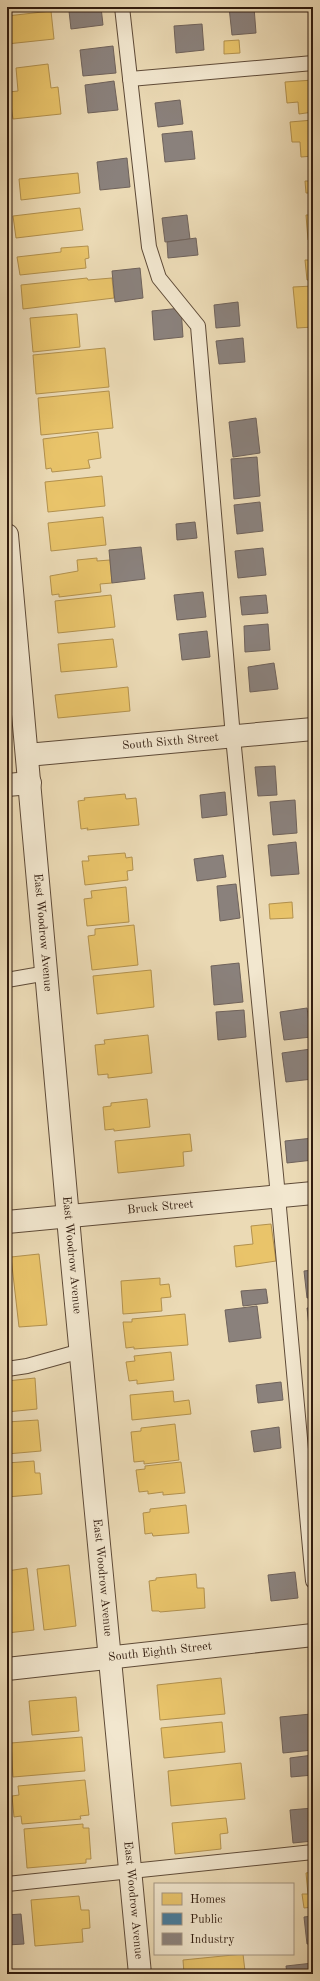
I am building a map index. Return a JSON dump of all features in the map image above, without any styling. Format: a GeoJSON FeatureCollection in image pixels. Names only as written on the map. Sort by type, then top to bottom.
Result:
{"type":"FeatureCollection","features":[{"type":"Feature","properties":{"kind":"street","name":"East Woodrow Avenue"},"geometry":{"type":"LineString","coordinates":[[7,536],[10,598],[30,783],[68,1216],[140,1974]]}},
{"type":"Feature","properties":{"kind":"street","name":"South Sixth Street"},"geometry":{"type":"LineString","coordinates":[[27,755],[313,729]]}},
{"type":"Feature","properties":{"kind":"street"},"geometry":{"type":"LineString","coordinates":[[7,786],[30,783]]}},
{"type":"Feature","properties":{"kind":"street","name":"Bruck Street"},"geometry":{"type":"LineString","coordinates":[[7,1222],[313,1193]]}},
{"type":"Feature","properties":{"kind":"street","name":"South Eighth Street"},"geometry":{"type":"LineString","coordinates":[[7,1669],[313,1635]]}},
{"type":"Feature","properties":{"kind":"lane"},"geometry":{"type":"LineString","coordinates":[[122,7],[149,247],[159,278],[198,326],[233,736],[278,1196],[313,1581]]}},
{"type":"Feature","properties":{"kind":"lane"},"geometry":{"type":"LineString","coordinates":[[130,79],[313,63]]}},
{"type":"Feature","properties":{"kind":"lane"},"geometry":{"type":"LineString","coordinates":[[7,980],[47,972]]}},
{"type":"Feature","properties":{"kind":"lane"},"geometry":{"type":"LineString","coordinates":[[7,1370],[81,1351]]}},
{"type":"Feature","properties":{"kind":"lane"},"geometry":{"type":"LineString","coordinates":[[7,1884],[313,1852]]}},
{"type":"Feature","properties":{"kind":"building: Homes"},"geometry":{"type":"Polygon","coordinates":[[[7,7],[39,7],[7,11],[7,7]]]}},
{"type":"Feature","properties":{"kind":"building: Homes"},"geometry":{"type":"Polygon","coordinates":[[[51,11],[54,39],[7,44],[7,16],[51,11]]]}},
{"type":"Feature","properties":{"kind":"building: Homes"},"geometry":{"type":"Polygon","coordinates":[[[239,40],[240,53],[224,54],[224,41],[239,40]]]}},
{"type":"Feature","properties":{"kind":"building: Homes"},"geometry":{"type":"Polygon","coordinates":[[[48,64],[51,88],[58,87],[61,114],[13,119],[9,92],[18,91],[16,68],[48,64]]]}},
{"type":"Feature","properties":{"kind":"building: Homes"},"geometry":{"type":"Polygon","coordinates":[[[313,80],[313,112],[299,114],[298,102],[287,103],[285,82],[313,80]]]}},
{"type":"Feature","properties":{"kind":"building: Homes"},"geometry":{"type":"Polygon","coordinates":[[[313,120],[313,156],[301,157],[300,142],[292,142],[290,122],[313,120]]]}},
{"type":"Feature","properties":{"kind":"building: Homes"},"geometry":{"type":"Polygon","coordinates":[[[313,160],[313,197],[312,193],[306,193],[305,181],[311,181],[309,161],[313,160]]]}},
{"type":"Feature","properties":{"kind":"building: Homes"},"geometry":{"type":"Polygon","coordinates":[[[78,173],[80,193],[21,200],[19,179],[78,173]]]}},
{"type":"Feature","properties":{"kind":"building: Homes"},"geometry":{"type":"Polygon","coordinates":[[[80,208],[83,230],[16,238],[13,216],[80,208]]]}},
{"type":"Feature","properties":{"kind":"building: Homes"},"geometry":{"type":"Polygon","coordinates":[[[306,215],[313,215],[313,240],[308,240],[306,215]]]}},
{"type":"Feature","properties":{"kind":"building: Homes"},"geometry":{"type":"Polygon","coordinates":[[[88,246],[89,258],[85,259],[86,268],[20,275],[17,257],[61,252],[61,248],[88,246]]]}},
{"type":"Feature","properties":{"kind":"building: Homes"},"geometry":{"type":"Polygon","coordinates":[[[305,260],[313,260],[313,280],[307,280],[305,260]]]}},
{"type":"Feature","properties":{"kind":"building: Homes"},"geometry":{"type":"Polygon","coordinates":[[[87,278],[88,280],[112,278],[114,298],[23,309],[21,285],[87,278]]]}},
{"type":"Feature","properties":{"kind":"building: Homes"},"geometry":{"type":"Polygon","coordinates":[[[313,286],[313,327],[297,328],[293,287],[313,286]]]}},
{"type":"Feature","properties":{"kind":"building: Homes"},"geometry":{"type":"Polygon","coordinates":[[[77,314],[80,347],[33,352],[30,318],[77,314]]]}},
{"type":"Feature","properties":{"kind":"building: Homes"},"geometry":{"type":"Polygon","coordinates":[[[105,348],[109,387],[36,394],[33,355],[105,348]]]}},
{"type":"Feature","properties":{"kind":"building: Homes"},"geometry":{"type":"Polygon","coordinates":[[[109,391],[113,428],[41,435],[38,398],[109,391]]]}},
{"type":"Feature","properties":{"kind":"building: Homes"},"geometry":{"type":"Polygon","coordinates":[[[98,432],[101,458],[88,460],[90,468],[52,472],[51,468],[46,469],[43,439],[98,432]]]}},
{"type":"Feature","properties":{"kind":"building: Homes"},"geometry":{"type":"Polygon","coordinates":[[[102,476],[105,506],[48,512],[45,482],[102,476]]]}},
{"type":"Feature","properties":{"kind":"building: Homes"},"geometry":{"type":"Polygon","coordinates":[[[103,517],[106,545],[51,551],[48,523],[103,517]]]}},
{"type":"Feature","properties":{"kind":"building: Homes"},"geometry":{"type":"Polygon","coordinates":[[[97,558],[97,561],[110,560],[112,583],[100,584],[101,592],[59,597],[59,594],[52,595],[50,576],[78,571],[77,560],[97,558]]]}},
{"type":"Feature","properties":{"kind":"building: Homes"},"geometry":{"type":"Polygon","coordinates":[[[111,595],[115,627],[58,633],[55,601],[111,595]]]}},
{"type":"Feature","properties":{"kind":"building: Homes"},"geometry":{"type":"Polygon","coordinates":[[[113,639],[117,667],[61,672],[58,644],[113,639]]]}},
{"type":"Feature","properties":{"kind":"building: Homes"},"geometry":{"type":"Polygon","coordinates":[[[128,687],[130,711],[58,718],[55,695],[128,687]]]}},
{"type":"Feature","properties":{"kind":"building: Homes"},"geometry":{"type":"Polygon","coordinates":[[[125,794],[126,799],[136,798],[139,825],[87,830],[88,828],[81,829],[78,801],[85,800],[84,798],[125,794]]]}},
{"type":"Feature","properties":{"kind":"building: Homes"},"geometry":{"type":"Polygon","coordinates":[[[125,853],[126,858],[132,857],[133,870],[127,871],[128,880],[85,885],[82,861],[89,861],[88,856],[125,853]]]}},
{"type":"Feature","properties":{"kind":"building: Homes"},"geometry":{"type":"Polygon","coordinates":[[[7,871],[11,909],[7,910],[7,871]]]}},
{"type":"Feature","properties":{"kind":"building: Homes"},"geometry":{"type":"Polygon","coordinates":[[[126,887],[129,922],[87,926],[84,899],[92,898],[91,891],[126,887]]]}},
{"type":"Feature","properties":{"kind":"building: Homes"},"geometry":{"type":"Polygon","coordinates":[[[292,902],[293,918],[270,919],[269,904],[292,902]]]}},
{"type":"Feature","properties":{"kind":"building: Homes"},"geometry":{"type":"Polygon","coordinates":[[[134,925],[138,965],[92,970],[88,936],[95,935],[95,929],[134,925]]]}},
{"type":"Feature","properties":{"kind":"building: Homes"},"geometry":{"type":"Polygon","coordinates":[[[151,970],[154,1007],[97,1014],[93,976],[151,970]]]}},
{"type":"Feature","properties":{"kind":"building: Homes"},"geometry":{"type":"Polygon","coordinates":[[[148,1035],[152,1073],[108,1078],[108,1074],[98,1075],[95,1045],[105,1044],[104,1040],[148,1035]]]}},
{"type":"Feature","properties":{"kind":"building: Homes"},"geometry":{"type":"Polygon","coordinates":[[[147,1099],[150,1127],[114,1131],[114,1129],[105,1130],[103,1107],[111,1106],[111,1103],[147,1099]]]}},
{"type":"Feature","properties":{"kind":"building: Homes"},"geometry":{"type":"Polygon","coordinates":[[[190,1134],[192,1151],[183,1152],[184,1166],[118,1173],[115,1141],[190,1134]]]}},
{"type":"Feature","properties":{"kind":"building: Homes"},"geometry":{"type":"Polygon","coordinates":[[[271,1224],[276,1261],[236,1267],[234,1246],[253,1244],[251,1226],[271,1224]]]}},
{"type":"Feature","properties":{"kind":"building: Homes"},"geometry":{"type":"Polygon","coordinates":[[[39,1254],[47,1325],[19,1327],[11,1257],[39,1254]]]}},
{"type":"Feature","properties":{"kind":"building: Homes"},"geometry":{"type":"Polygon","coordinates":[[[160,1278],[160,1285],[169,1284],[171,1297],[161,1298],[162,1311],[123,1314],[121,1281],[160,1278]]]}},
{"type":"Feature","properties":{"kind":"building: Homes"},"geometry":{"type":"Polygon","coordinates":[[[7,1289],[10,1320],[7,1321],[7,1289]]]}},
{"type":"Feature","properties":{"kind":"building: Homes"},"geometry":{"type":"Polygon","coordinates":[[[185,1314],[188,1345],[134,1349],[134,1347],[126,1348],[123,1322],[132,1322],[132,1319],[185,1314]]]}},
{"type":"Feature","properties":{"kind":"building: Homes"},"geometry":{"type":"Polygon","coordinates":[[[171,1352],[174,1380],[137,1384],[137,1380],[129,1381],[126,1362],[135,1361],[134,1356],[171,1352]]]}},
{"type":"Feature","properties":{"kind":"building: Homes"},"geometry":{"type":"Polygon","coordinates":[[[35,1378],[37,1409],[7,1412],[7,1381],[35,1378]]]}},
{"type":"Feature","properties":{"kind":"building: Homes"},"geometry":{"type":"Polygon","coordinates":[[[173,1391],[174,1402],[189,1400],[191,1414],[132,1420],[130,1395],[173,1391]]]}},
{"type":"Feature","properties":{"kind":"building: Homes"},"geometry":{"type":"Polygon","coordinates":[[[38,1420],[41,1451],[7,1454],[7,1422],[38,1420]]]}},
{"type":"Feature","properties":{"kind":"building: Homes"},"geometry":{"type":"Polygon","coordinates":[[[175,1424],[179,1460],[144,1464],[144,1461],[134,1462],[131,1432],[141,1431],[141,1428],[175,1424]]]}},
{"type":"Feature","properties":{"kind":"building: Homes"},"geometry":{"type":"Polygon","coordinates":[[[34,1461],[35,1473],[40,1473],[42,1494],[7,1497],[7,1463],[34,1461]]]}},
{"type":"Feature","properties":{"kind":"building: Homes"},"geometry":{"type":"Polygon","coordinates":[[[181,1462],[185,1493],[163,1495],[163,1492],[148,1494],[148,1491],[139,1492],[136,1470],[145,1469],[145,1466],[181,1462]]]}},
{"type":"Feature","properties":{"kind":"building: Homes"},"geometry":{"type":"Polygon","coordinates":[[[186,1505],[189,1533],[153,1536],[152,1533],[145,1534],[143,1513],[150,1512],[150,1509],[186,1505]]]}},
{"type":"Feature","properties":{"kind":"building: Homes"},"geometry":{"type":"Polygon","coordinates":[[[69,1565],[76,1626],[44,1630],[37,1569],[69,1565]]]}},
{"type":"Feature","properties":{"kind":"building: Homes"},"geometry":{"type":"Polygon","coordinates":[[[27,1568],[34,1630],[7,1633],[7,1571],[27,1568]]]}},
{"type":"Feature","properties":{"kind":"building: Homes"},"geometry":{"type":"Polygon","coordinates":[[[196,1574],[197,1588],[204,1588],[205,1608],[160,1612],[152,1611],[149,1581],[156,1580],[156,1578],[196,1574]]]}},
{"type":"Feature","properties":{"kind":"building: Homes"},"geometry":{"type":"Polygon","coordinates":[[[221,1678],[225,1714],[160,1720],[157,1685],[221,1678]]]}},
{"type":"Feature","properties":{"kind":"building: Homes"},"geometry":{"type":"Polygon","coordinates":[[[76,1697],[79,1731],[32,1735],[29,1701],[76,1697]]]}},
{"type":"Feature","properties":{"kind":"building: Homes"},"geometry":{"type":"Polygon","coordinates":[[[222,1722],[225,1752],[164,1758],[161,1728],[222,1722]]]}},
{"type":"Feature","properties":{"kind":"building: Homes"},"geometry":{"type":"Polygon","coordinates":[[[82,1737],[85,1771],[13,1777],[11,1743],[82,1737]]]}},
{"type":"Feature","properties":{"kind":"building: Homes"},"geometry":{"type":"Polygon","coordinates":[[[241,1763],[245,1799],[171,1806],[168,1771],[241,1763]]]}},
{"type":"Feature","properties":{"kind":"building: Homes"},"geometry":{"type":"Polygon","coordinates":[[[85,1780],[89,1815],[80,1816],[81,1819],[22,1824],[21,1816],[14,1817],[12,1796],[19,1795],[18,1786],[85,1780]]]}},
{"type":"Feature","properties":{"kind":"building: Homes"},"geometry":{"type":"Polygon","coordinates":[[[226,1818],[228,1833],[220,1834],[221,1849],[175,1854],[172,1823],[226,1818]]]}},
{"type":"Feature","properties":{"kind":"building: Homes"},"geometry":{"type":"Polygon","coordinates":[[[83,1824],[83,1828],[89,1828],[91,1859],[86,1859],[86,1863],[27,1868],[24,1829],[83,1824]]]}},
{"type":"Feature","properties":{"kind":"building: Homes"},"geometry":{"type":"Polygon","coordinates":[[[312,1870],[313,1907],[304,1908],[302,1894],[308,1894],[306,1873],[312,1872],[312,1870]]]}},
{"type":"Feature","properties":{"kind":"building: Homes"},"geometry":{"type":"Polygon","coordinates":[[[79,1896],[81,1910],[89,1910],[90,1928],[82,1929],[83,1942],[35,1946],[31,1900],[79,1896]]]}},
{"type":"Feature","properties":{"kind":"building: Homes"},"geometry":{"type":"Polygon","coordinates":[[[243,1955],[245,1971],[251,1971],[252,1974],[184,1974],[183,1960],[243,1955]]]}},
{"type":"Feature","properties":{"kind":"building: Public"},"geometry":{"type":"Polygon","coordinates":[[[7,1140],[9,1167],[7,1167],[7,1140]]]}},
{"type":"Feature","properties":{"kind":"building: Industry"},"geometry":{"type":"Polygon","coordinates":[[[101,7],[103,25],[71,29],[69,11],[101,7]]]}},
{"type":"Feature","properties":{"kind":"building: Industry"},"geometry":{"type":"Polygon","coordinates":[[[229,7],[254,7],[256,33],[232,35],[229,7]]]}},
{"type":"Feature","properties":{"kind":"building: Industry"},"geometry":{"type":"Polygon","coordinates":[[[309,17],[313,17],[313,42],[311,42],[309,17]]]}},
{"type":"Feature","properties":{"kind":"building: Industry"},"geometry":{"type":"Polygon","coordinates":[[[202,24],[204,50],[176,53],[174,26],[202,24]]]}},
{"type":"Feature","properties":{"kind":"building: Industry"},"geometry":{"type":"Polygon","coordinates":[[[113,46],[116,73],[83,76],[80,50],[113,46]]]}},
{"type":"Feature","properties":{"kind":"building: Industry"},"geometry":{"type":"Polygon","coordinates":[[[114,81],[118,110],[88,113],[85,85],[114,81]]]}},
{"type":"Feature","properties":{"kind":"building: Industry"},"geometry":{"type":"Polygon","coordinates":[[[180,100],[183,124],[158,127],[155,103],[180,100]]]}},
{"type":"Feature","properties":{"kind":"building: Industry"},"geometry":{"type":"Polygon","coordinates":[[[192,131],[195,159],[165,162],[162,134],[192,131]]]}},
{"type":"Feature","properties":{"kind":"building: Industry"},"geometry":{"type":"Polygon","coordinates":[[[127,158],[130,187],[100,190],[97,162],[127,158]]]}},
{"type":"Feature","properties":{"kind":"building: Industry"},"geometry":{"type":"Polygon","coordinates":[[[187,215],[190,239],[165,242],[162,218],[187,215]]]}},
{"type":"Feature","properties":{"kind":"building: Industry"},"geometry":{"type":"Polygon","coordinates":[[[196,238],[198,255],[168,258],[167,242],[196,238]]]}},
{"type":"Feature","properties":{"kind":"building: Industry"},"geometry":{"type":"Polygon","coordinates":[[[140,268],[143,298],[115,302],[112,271],[140,268]]]}},
{"type":"Feature","properties":{"kind":"building: Industry"},"geometry":{"type":"Polygon","coordinates":[[[238,302],[240,326],[216,328],[214,305],[238,302]]]}},
{"type":"Feature","properties":{"kind":"building: Industry"},"geometry":{"type":"Polygon","coordinates":[[[181,308],[183,337],[154,340],[152,311],[181,308]]]}},
{"type":"Feature","properties":{"kind":"building: Industry"},"geometry":{"type":"Polygon","coordinates":[[[243,338],[245,362],[219,364],[216,341],[243,338]]]}},
{"type":"Feature","properties":{"kind":"building: Industry"},"geometry":{"type":"Polygon","coordinates":[[[256,418],[260,453],[233,457],[229,422],[256,418]]]}},
{"type":"Feature","properties":{"kind":"building: Industry"},"geometry":{"type":"Polygon","coordinates":[[[257,457],[260,496],[234,499],[231,459],[257,457]]]}},
{"type":"Feature","properties":{"kind":"building: Industry"},"geometry":{"type":"Polygon","coordinates":[[[260,502],[263,531],[237,534],[234,505],[260,502]]]}},
{"type":"Feature","properties":{"kind":"building: Industry"},"geometry":{"type":"Polygon","coordinates":[[[195,522],[197,538],[177,540],[176,524],[195,522]]]}},
{"type":"Feature","properties":{"kind":"building: Industry"},"geometry":{"type":"Polygon","coordinates":[[[141,547],[145,579],[112,583],[109,550],[141,547]]]}},
{"type":"Feature","properties":{"kind":"building: Industry"},"geometry":{"type":"Polygon","coordinates":[[[263,548],[266,575],[238,578],[235,551],[263,548]]]}},
{"type":"Feature","properties":{"kind":"building: Industry"},"geometry":{"type":"Polygon","coordinates":[[[203,592],[206,617],[177,620],[174,595],[203,592]]]}},
{"type":"Feature","properties":{"kind":"building: Industry"},"geometry":{"type":"Polygon","coordinates":[[[266,595],[268,613],[242,615],[240,597],[266,595]]]}},
{"type":"Feature","properties":{"kind":"building: Industry"},"geometry":{"type":"Polygon","coordinates":[[[268,624],[270,650],[245,652],[244,626],[268,624]]]}},
{"type":"Feature","properties":{"kind":"building: Industry"},"geometry":{"type":"Polygon","coordinates":[[[207,631],[210,657],[182,660],[179,634],[207,631]]]}},
{"type":"Feature","properties":{"kind":"building: Industry"},"geometry":{"type":"Polygon","coordinates":[[[274,663],[278,689],[250,692],[248,667],[274,663]]]}},
{"type":"Feature","properties":{"kind":"building: Industry"},"geometry":{"type":"Polygon","coordinates":[[[275,766],[277,795],[258,796],[255,767],[275,766]]]}},
{"type":"Feature","properties":{"kind":"building: Industry"},"geometry":{"type":"Polygon","coordinates":[[[225,792],[227,815],[202,818],[200,795],[225,792]]]}},
{"type":"Feature","properties":{"kind":"building: Industry"},"geometry":{"type":"Polygon","coordinates":[[[295,800],[297,833],[273,835],[270,802],[295,800]]]}},
{"type":"Feature","properties":{"kind":"building: Industry"},"geometry":{"type":"Polygon","coordinates":[[[296,842],[299,874],[271,876],[268,845],[296,842]]]}},
{"type":"Feature","properties":{"kind":"building: Industry"},"geometry":{"type":"Polygon","coordinates":[[[223,855],[226,877],[197,881],[194,859],[223,855]]]}},
{"type":"Feature","properties":{"kind":"building: Industry"},"geometry":{"type":"Polygon","coordinates":[[[236,884],[240,918],[220,921],[217,886],[236,884]]]}},
{"type":"Feature","properties":{"kind":"building: Industry"},"geometry":{"type":"Polygon","coordinates":[[[239,963],[243,1002],[214,1005],[211,966],[239,963]]]}},
{"type":"Feature","properties":{"kind":"building: Industry"},"geometry":{"type":"Polygon","coordinates":[[[307,1008],[311,1037],[284,1040],[280,1012],[307,1008]]]}},
{"type":"Feature","properties":{"kind":"building: Industry"},"geometry":{"type":"Polygon","coordinates":[[[244,1010],[246,1037],[218,1040],[216,1012],[244,1010]]]}},
{"type":"Feature","properties":{"kind":"building: Industry"},"geometry":{"type":"Polygon","coordinates":[[[311,1049],[313,1079],[286,1082],[282,1053],[311,1049]]]}},
{"type":"Feature","properties":{"kind":"building: Industry"},"geometry":{"type":"Polygon","coordinates":[[[313,1138],[313,1160],[287,1163],[285,1141],[313,1138]]]}},
{"type":"Feature","properties":{"kind":"building: Industry"},"geometry":{"type":"Polygon","coordinates":[[[311,1230],[313,1230],[313,1246],[311,1230]]]}},
{"type":"Feature","properties":{"kind":"building: Industry"},"geometry":{"type":"Polygon","coordinates":[[[313,1270],[313,1297],[307,1298],[304,1271],[313,1270]]]}},
{"type":"Feature","properties":{"kind":"building: Industry"},"geometry":{"type":"Polygon","coordinates":[[[266,1289],[268,1303],[243,1306],[241,1291],[266,1289]]]}},
{"type":"Feature","properties":{"kind":"building: Industry"},"geometry":{"type":"Polygon","coordinates":[[[257,1306],[261,1338],[229,1342],[225,1310],[257,1306]]]}},
{"type":"Feature","properties":{"kind":"building: Industry"},"geometry":{"type":"Polygon","coordinates":[[[307,1308],[313,1308],[313,1336],[310,1336],[307,1308]]]}},
{"type":"Feature","properties":{"kind":"building: Industry"},"geometry":{"type":"Polygon","coordinates":[[[310,1351],[313,1351],[313,1370],[312,1370],[310,1351]]]}},
{"type":"Feature","properties":{"kind":"building: Industry"},"geometry":{"type":"Polygon","coordinates":[[[281,1382],[283,1400],[258,1403],[256,1385],[281,1382]]]}},
{"type":"Feature","properties":{"kind":"building: Industry"},"geometry":{"type":"Polygon","coordinates":[[[279,1427],[281,1448],[254,1452],[251,1431],[279,1427]]]}},
{"type":"Feature","properties":{"kind":"building: Industry"},"geometry":{"type":"Polygon","coordinates":[[[295,1572],[298,1598],[271,1601],[268,1575],[295,1572]]]}},
{"type":"Feature","properties":{"kind":"building: Industry"},"geometry":{"type":"Polygon","coordinates":[[[311,1714],[313,1750],[283,1753],[280,1717],[311,1714]]]}},
{"type":"Feature","properties":{"kind":"building: Industry"},"geometry":{"type":"Polygon","coordinates":[[[313,1755],[313,1775],[291,1777],[290,1758],[313,1755]]]}},
{"type":"Feature","properties":{"kind":"building: Industry"},"geometry":{"type":"Polygon","coordinates":[[[313,1808],[313,1841],[293,1843],[290,1810],[313,1808]]]}},
{"type":"Feature","properties":{"kind":"building: Industry"},"geometry":{"type":"Polygon","coordinates":[[[21,1914],[24,1944],[7,1945],[7,1915],[21,1914]]]}},
{"type":"Feature","properties":{"kind":"building: Industry"},"geometry":{"type":"Polygon","coordinates":[[[313,1916],[313,1944],[307,1944],[304,1917],[313,1916]]]}},
{"type":"Feature","properties":{"kind":"building: Industry"},"geometry":{"type":"Polygon","coordinates":[[[313,1963],[313,1974],[287,1974],[286,1966],[313,1963]]]}}]}
